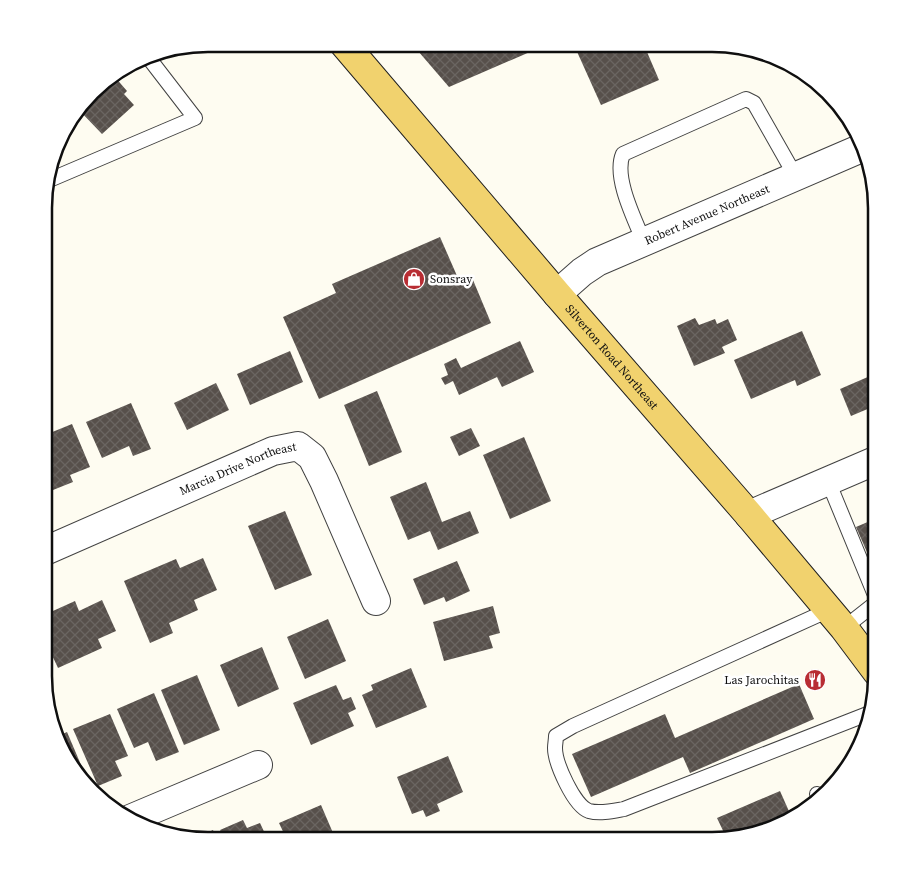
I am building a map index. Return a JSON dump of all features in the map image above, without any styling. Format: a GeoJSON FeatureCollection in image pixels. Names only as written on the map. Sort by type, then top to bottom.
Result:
{"type":"FeatureCollection","features":[{"type":"Feature","properties":{"kind":"main road","name":"Silverton Road Northeast"},"geometry":{"type":"LineString","coordinates":[[351,52],[868,655]]}},
{"type":"Feature","properties":{"kind":"street","name":"Robert Avenue Northeast"},"geometry":{"type":"LineString","coordinates":[[557,294],[582,272],[597,262],[857,150]]}},
{"type":"Feature","properties":{"kind":"street","name":"Marcia Drive Northeast"},"geometry":{"type":"LineString","coordinates":[[53,548],[273,451],[298,446],[312,457],[324,480],[376,601]]}},
{"type":"Feature","properties":{"kind":"street"},"geometry":{"type":"LineString","coordinates":[[749,515],[868,464]]}},
{"type":"Feature","properties":{"kind":"street"},"geometry":{"type":"LineString","coordinates":[[139,815],[258,765]]}},
{"type":"Feature","properties":{"kind":"lane"},"geometry":{"type":"LineString","coordinates":[[55,178],[195,118],[153,63]]}},
{"type":"Feature","properties":{"kind":"lane"},"geometry":{"type":"LineString","coordinates":[[644,242],[629,208],[620,173],[623,154],[746,99],[754,103],[796,177]]}},
{"type":"Feature","properties":{"kind":"lane"},"geometry":{"type":"LineString","coordinates":[[828,481],[868,579]]}},
{"type":"Feature","properties":{"kind":"lane"},"geometry":{"type":"LineString","coordinates":[[863,716],[624,809],[602,812],[588,811],[578,802],[559,770],[555,749],[556,736],[573,726],[868,605]]}},
{"type":"Feature","properties":{"kind":"building"},"geometry":{"type":"Polygon","coordinates":[[[419,52],[528,53],[449,87],[419,52]]]}},
{"type":"Feature","properties":{"kind":"building"},"geometry":{"type":"Polygon","coordinates":[[[577,53],[647,53],[659,80],[601,105],[577,53]]]}},
{"type":"Feature","properties":{"kind":"building"},"geometry":{"type":"Polygon","coordinates":[[[119,81],[127,91],[124,94],[134,105],[102,134],[84,115],[106,91],[119,81]]]}},
{"type":"Feature","properties":{"kind":"building"},"geometry":{"type":"Polygon","coordinates":[[[440,237],[461,285],[473,280],[491,323],[319,399],[283,317],[336,293],[332,284],[440,237]]]}},
{"type":"Feature","properties":{"kind":"building"},"geometry":{"type":"Polygon","coordinates":[[[695,318],[699,325],[715,319],[717,324],[728,319],[737,340],[722,347],[725,353],[694,366],[677,326],[695,318]]]}},
{"type":"Feature","properties":{"kind":"building"},"geometry":{"type":"Polygon","coordinates":[[[802,331],[821,375],[797,386],[795,380],[751,399],[734,360],[802,331]]]}},
{"type":"Feature","properties":{"kind":"building"},"geometry":{"type":"Polygon","coordinates":[[[520,341],[534,372],[502,387],[497,377],[459,395],[453,381],[445,385],[441,378],[448,375],[444,364],[456,358],[461,368],[520,341]]]}},
{"type":"Feature","properties":{"kind":"building"},"geometry":{"type":"Polygon","coordinates":[[[290,351],[303,382],[250,405],[237,374],[290,351]]]}},
{"type":"Feature","properties":{"kind":"building"},"geometry":{"type":"Polygon","coordinates":[[[868,377],[868,409],[851,416],[840,389],[868,377]]]}},
{"type":"Feature","properties":{"kind":"building"},"geometry":{"type":"Polygon","coordinates":[[[216,383],[229,410],[187,430],[174,403],[216,383]]]}},
{"type":"Feature","properties":{"kind":"building"},"geometry":{"type":"Polygon","coordinates":[[[377,391],[402,452],[369,466],[344,405],[377,391]]]}},
{"type":"Feature","properties":{"kind":"building"},"geometry":{"type":"Polygon","coordinates":[[[131,403],[151,449],[133,456],[129,446],[102,458],[86,422],[131,403]]]}},
{"type":"Feature","properties":{"kind":"building"},"geometry":{"type":"Polygon","coordinates":[[[72,424],[90,467],[70,475],[73,482],[53,490],[52,432],[72,424]]]}},
{"type":"Feature","properties":{"kind":"building"},"geometry":{"type":"Polygon","coordinates":[[[471,428],[480,446],[459,456],[450,437],[471,428]]]}},
{"type":"Feature","properties":{"kind":"building"},"geometry":{"type":"Polygon","coordinates":[[[524,437],[551,501],[510,519],[483,455],[524,437]]]}},
{"type":"Feature","properties":{"kind":"building"},"geometry":{"type":"Polygon","coordinates":[[[426,482],[442,522],[470,511],[479,533],[438,550],[430,531],[408,540],[390,497],[426,482]]]}},
{"type":"Feature","properties":{"kind":"building"},"geometry":{"type":"Polygon","coordinates":[[[285,511],[312,575],[275,590],[248,526],[285,511]]]}},
{"type":"Feature","properties":{"kind":"building"},"geometry":{"type":"Polygon","coordinates":[[[868,522],[868,554],[856,527],[868,522]]]}},
{"type":"Feature","properties":{"kind":"building"},"geometry":{"type":"Polygon","coordinates":[[[203,558],[217,590],[194,600],[198,610],[169,623],[173,633],[150,643],[124,581],[176,559],[180,568],[203,558]]]}},
{"type":"Feature","properties":{"kind":"building"},"geometry":{"type":"Polygon","coordinates":[[[457,561],[470,591],[446,602],[444,597],[424,605],[413,579],[457,561]]]}},
{"type":"Feature","properties":{"kind":"building"},"geometry":{"type":"Polygon","coordinates":[[[102,600],[116,631],[98,639],[102,648],[58,668],[53,657],[53,611],[75,601],[79,611],[102,600]]]}},
{"type":"Feature","properties":{"kind":"building"},"geometry":{"type":"Polygon","coordinates":[[[493,606],[500,633],[489,636],[493,648],[444,661],[433,622],[493,606]]]}},
{"type":"Feature","properties":{"kind":"building"},"geometry":{"type":"Polygon","coordinates":[[[328,619],[346,661],[305,679],[287,637],[328,619]]]}},
{"type":"Feature","properties":{"kind":"building"},"geometry":{"type":"Polygon","coordinates":[[[262,647],[279,689],[238,707],[220,665],[262,647]]]}},
{"type":"Feature","properties":{"kind":"building"},"geometry":{"type":"Polygon","coordinates":[[[411,668],[427,707],[376,728],[362,695],[373,690],[371,685],[411,668]]]}},
{"type":"Feature","properties":{"kind":"building"},"geometry":{"type":"Polygon","coordinates":[[[197,675],[220,730],[184,745],[161,690],[197,675]]]}},
{"type":"Feature","properties":{"kind":"building"},"geometry":{"type":"Polygon","coordinates":[[[799,684],[814,719],[690,773],[683,757],[591,797],[572,754],[665,714],[675,738],[799,684]]]}},
{"type":"Feature","properties":{"kind":"building"},"geometry":{"type":"Polygon","coordinates":[[[336,685],[343,700],[351,697],[356,709],[348,713],[354,726],[311,745],[293,703],[336,685]]]}},
{"type":"Feature","properties":{"kind":"building"},"geometry":{"type":"Polygon","coordinates":[[[154,693],[179,752],[156,761],[148,742],[134,748],[117,709],[154,693]]]}},
{"type":"Feature","properties":{"kind":"building"},"geometry":{"type":"Polygon","coordinates":[[[110,714],[128,756],[115,761],[122,776],[98,786],[73,729],[110,714]]]}},
{"type":"Feature","properties":{"kind":"building"},"geometry":{"type":"Polygon","coordinates":[[[67,732],[81,766],[73,754],[64,734],[67,732]]]}},
{"type":"Feature","properties":{"kind":"building"},"geometry":{"type":"Polygon","coordinates":[[[448,756],[463,792],[437,804],[440,811],[426,817],[423,810],[412,814],[397,777],[448,756]]]}},
{"type":"Feature","properties":{"kind":"building"},"geometry":{"type":"Polygon","coordinates":[[[780,791],[789,812],[743,829],[723,831],[717,818],[780,791]]]}},
{"type":"Feature","properties":{"kind":"building"},"geometry":{"type":"Polygon","coordinates":[[[321,805],[332,831],[283,831],[279,823],[321,805]]]}},
{"type":"Feature","properties":{"kind":"building"},"geometry":{"type":"Polygon","coordinates":[[[243,820],[247,828],[260,823],[264,831],[220,831],[243,820]]]}},
{"type":"Feature","properties":{"kind":"place","name":"Sonsray"},"geometry":{"type":"Point","coordinates":[414,279]}},
{"type":"Feature","properties":{"kind":"place","name":"Las Jarochitas"},"geometry":{"type":"Point","coordinates":[815,680]}}]}
